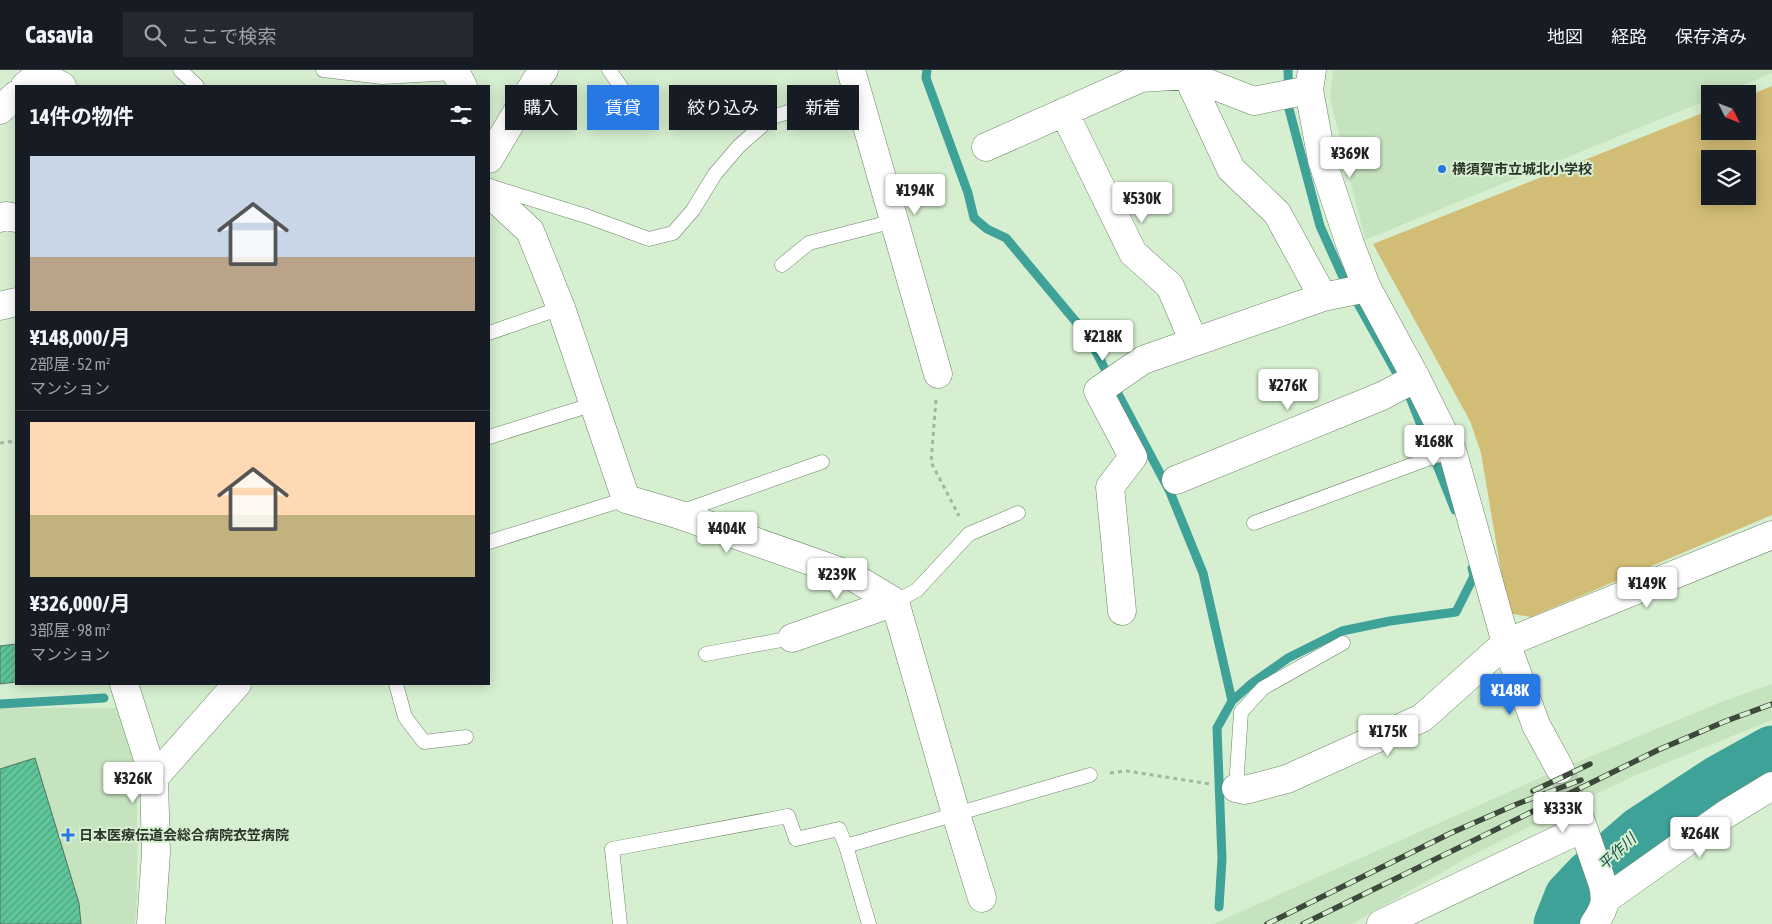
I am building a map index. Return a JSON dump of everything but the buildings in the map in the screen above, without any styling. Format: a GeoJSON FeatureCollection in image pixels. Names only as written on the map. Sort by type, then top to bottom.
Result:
{"type":"FeatureCollection","features":[{"type":"Feature","properties":{"kind":"street"},"geometry":{"type":"LineString","coordinates":[[490,155],[544,70]]}},
{"type":"Feature","properties":{"kind":"street"},"geometry":{"type":"LineString","coordinates":[[1188,72],[1231,169],[1277,213],[1323,297]]}},
{"type":"Feature","properties":{"kind":"street"},"geometry":{"type":"LineString","coordinates":[[986,148],[1141,78],[1188,72],[1254,101],[1310,80],[1322,160],[1350,244],[1367,288],[1416,378],[1452,450],[1506,643],[1536,725],[1560,769]]}},
{"type":"Feature","properties":{"kind":"street"},"geometry":{"type":"LineString","coordinates":[[27,85],[39,74],[60,85]]}},
{"type":"Feature","properties":{"kind":"street"},"geometry":{"type":"LineString","coordinates":[[854,80],[938,374]]}},
{"type":"Feature","properties":{"kind":"street"},"geometry":{"type":"LineString","coordinates":[[0,110],[15,96]]}},
{"type":"Feature","properties":{"kind":"street"},"geometry":{"type":"LineString","coordinates":[[1064,112],[1133,253],[1170,286],[1194,342]]}},
{"type":"Feature","properties":{"kind":"street"},"geometry":{"type":"LineString","coordinates":[[490,194],[530,231],[561,308],[626,499],[677,514],[850,575],[895,602],[982,898]]}},
{"type":"Feature","properties":{"kind":"street"},"geometry":{"type":"LineString","coordinates":[[0,218],[6,216],[15,218]]}},
{"type":"Feature","properties":{"kind":"street"},"geometry":{"type":"LineString","coordinates":[[1122,612],[1110,487],[1133,458],[1098,391],[1143,360],[1323,297],[1367,288]]}},
{"type":"Feature","properties":{"kind":"street"},"geometry":{"type":"LineString","coordinates":[[0,306],[15,302]]}},
{"type":"Feature","properties":{"kind":"street"},"geometry":{"type":"LineString","coordinates":[[1176,480],[1382,396],[1416,378]]}},
{"type":"Feature","properties":{"kind":"street"},"geometry":{"type":"LineString","coordinates":[[1236,788],[1245,790],[1287,779],[1422,718],[1506,643],[1772,535]]}},
{"type":"Feature","properties":{"kind":"street"},"geometry":{"type":"LineString","coordinates":[[792,638],[895,602]]}},
{"type":"Feature","properties":{"kind":"street"},"geometry":{"type":"LineString","coordinates":[[124,685],[154,778],[156,853],[151,924]]}},
{"type":"Feature","properties":{"kind":"street"},"geometry":{"type":"LineString","coordinates":[[154,778],[236,685]]}},
{"type":"Feature","properties":{"kind":"street"},"geometry":{"type":"LineString","coordinates":[[1605,892],[1772,786]]}},
{"type":"Feature","properties":{"kind":"street"},"geometry":{"type":"LineString","coordinates":[[1381,924],[1583,827],[1605,892],[1603,910],[1594,924]]}},
{"type":"Feature","properties":{"kind":"lane"},"geometry":{"type":"LineString","coordinates":[[180,70],[196,85]]}},
{"type":"Feature","properties":{"kind":"lane"},"geometry":{"type":"LineString","coordinates":[[323,70],[382,77],[457,76]]}},
{"type":"Feature","properties":{"kind":"lane"},"geometry":{"type":"LineString","coordinates":[[609,70],[620,85]]}},
{"type":"Feature","properties":{"kind":"lane"},"geometry":{"type":"LineString","coordinates":[[490,186],[586,216],[649,239],[673,233],[693,210],[715,174],[739,146],[772,117],[854,80]]}},
{"type":"Feature","properties":{"kind":"lane"},"geometry":{"type":"LineString","coordinates":[[782,266],[808,243],[894,221]]}},
{"type":"Feature","properties":{"kind":"lane"},"geometry":{"type":"LineString","coordinates":[[490,333],[561,308]]}},
{"type":"Feature","properties":{"kind":"lane"},"geometry":{"type":"LineString","coordinates":[[490,437],[594,404]]}},
{"type":"Feature","properties":{"kind":"lane"},"geometry":{"type":"LineString","coordinates":[[1254,524],[1452,450]]}},
{"type":"Feature","properties":{"kind":"lane"},"geometry":{"type":"LineString","coordinates":[[677,514],[822,462]]}},
{"type":"Feature","properties":{"kind":"lane"},"geometry":{"type":"LineString","coordinates":[[490,542],[626,499]]}},
{"type":"Feature","properties":{"kind":"lane"},"geometry":{"type":"LineString","coordinates":[[895,602],[917,590],[969,534],[1018,513]]}},
{"type":"Feature","properties":{"kind":"lane"},"geometry":{"type":"LineString","coordinates":[[706,654],[792,638]]}},
{"type":"Feature","properties":{"kind":"lane"},"geometry":{"type":"LineString","coordinates":[[1236,788],[1241,712],[1263,688],[1343,643]]}},
{"type":"Feature","properties":{"kind":"lane"},"geometry":{"type":"LineString","coordinates":[[396,685],[405,717],[424,742],[466,737]]}},
{"type":"Feature","properties":{"kind":"lane"},"geometry":{"type":"LineString","coordinates":[[846,846],[1090,775]]}},
{"type":"Feature","properties":{"kind":"lane"},"geometry":{"type":"LineString","coordinates":[[620,924],[612,849],[788,816],[796,840],[839,829],[846,846],[869,924]]}},
{"type":"Feature","properties":{"kind":"path"},"geometry":{"type":"LineString","coordinates":[[938,374],[931,462],[969,534]]}},
{"type":"Feature","properties":{"kind":"path"},"geometry":{"type":"LineString","coordinates":[[0,443],[15,442]]}},
{"type":"Feature","properties":{"kind":"path"},"geometry":{"type":"LineString","coordinates":[[1090,775],[1127,771],[1236,788]]}},
{"type":"Feature","properties":{"kind":"shaded area","name":"横須賀市立城北小学校"},"geometry":{"type":"Polygon","coordinates":[[[1333,70],[1772,70],[1772,73],[1743,85],[1701,85],[1701,103],[1365,240],[1330,98],[1333,70]]]}},
{"type":"Feature","properties":{"kind":"shaded area"},"geometry":{"type":"Polygon","coordinates":[[[1772,86],[1772,515],[1531,617],[1508,613],[1481,453],[1470,421],[1373,244],[1701,114],[1701,140],[1756,140],[1756,93],[1772,86]]]}},
{"type":"Feature","properties":{"kind":"shaded area"},"geometry":{"type":"Polygon","coordinates":[[[1772,684],[1772,720],[1636,775],[1575,804],[1467,858],[1352,924],[1213,924],[1560,769],[1721,702],[1772,684]]]}},
{"type":"Feature","properties":{"kind":"shaded area","name":"日本医療伝道会総合病院衣笠病院"},"geometry":{"type":"Polygon","coordinates":[[[0,708],[118,708],[137,770],[137,900],[135,924],[0,924],[0,708]]]}},
{"type":"Feature","properties":{"kind":"waterway"},"geometry":{"type":"LineString","coordinates":[[927,70],[926,78],[968,193],[974,218],[987,229],[1006,238],[1087,335],[1170,492],[1203,573],[1232,701]]}},
{"type":"Feature","properties":{"kind":"waterway"},"geometry":{"type":"LineString","coordinates":[[1288,70],[1289,109],[1320,226],[1342,275],[1409,395],[1455,510]]}},
{"type":"Feature","properties":{"kind":"waterway"},"geometry":{"type":"LineString","coordinates":[[1219,907],[1222,859],[1217,728],[1232,701],[1251,684],[1288,658],[1342,631],[1390,621],[1456,612],[1474,576],[1472,568]]}},
{"type":"Feature","properties":{"kind":"waterway"},"geometry":{"type":"LineString","coordinates":[[0,704],[104,698]]}},
{"type":"Feature","properties":{"kind":"waterway","name":"平作川"},"geometry":{"type":"LineString","coordinates":[[1558,924],[1569,896],[1588,876],[1640,831],[1718,780],[1772,750]]}},
{"type":"Feature","properties":{"kind":"tunnel"},"geometry":{"type":"LineString","coordinates":[[1560,769],[1575,804]]}},
{"type":"Feature","properties":{"kind":"railway"},"geometry":{"type":"LineString","coordinates":[[1303,924],[1658,750],[1772,704]]}},
{"type":"Feature","properties":{"kind":"railway"},"geometry":{"type":"LineString","coordinates":[[1533,791],[1590,764]]}},
{"type":"Feature","properties":{"kind":"railway"},"geometry":{"type":"LineString","coordinates":[[1267,924],[1451,833],[1517,804],[1581,780]]}},
{"type":"Feature","properties":{"kind":"place","name":"横須賀市立城北小学校"},"geometry":{"type":"Point","coordinates":[1442,169]}},
{"type":"Feature","properties":{"kind":"place","name":"日本医療伝道会総合病院衣笠病院"},"geometry":{"type":"Point","coordinates":[68,835]}}]}
